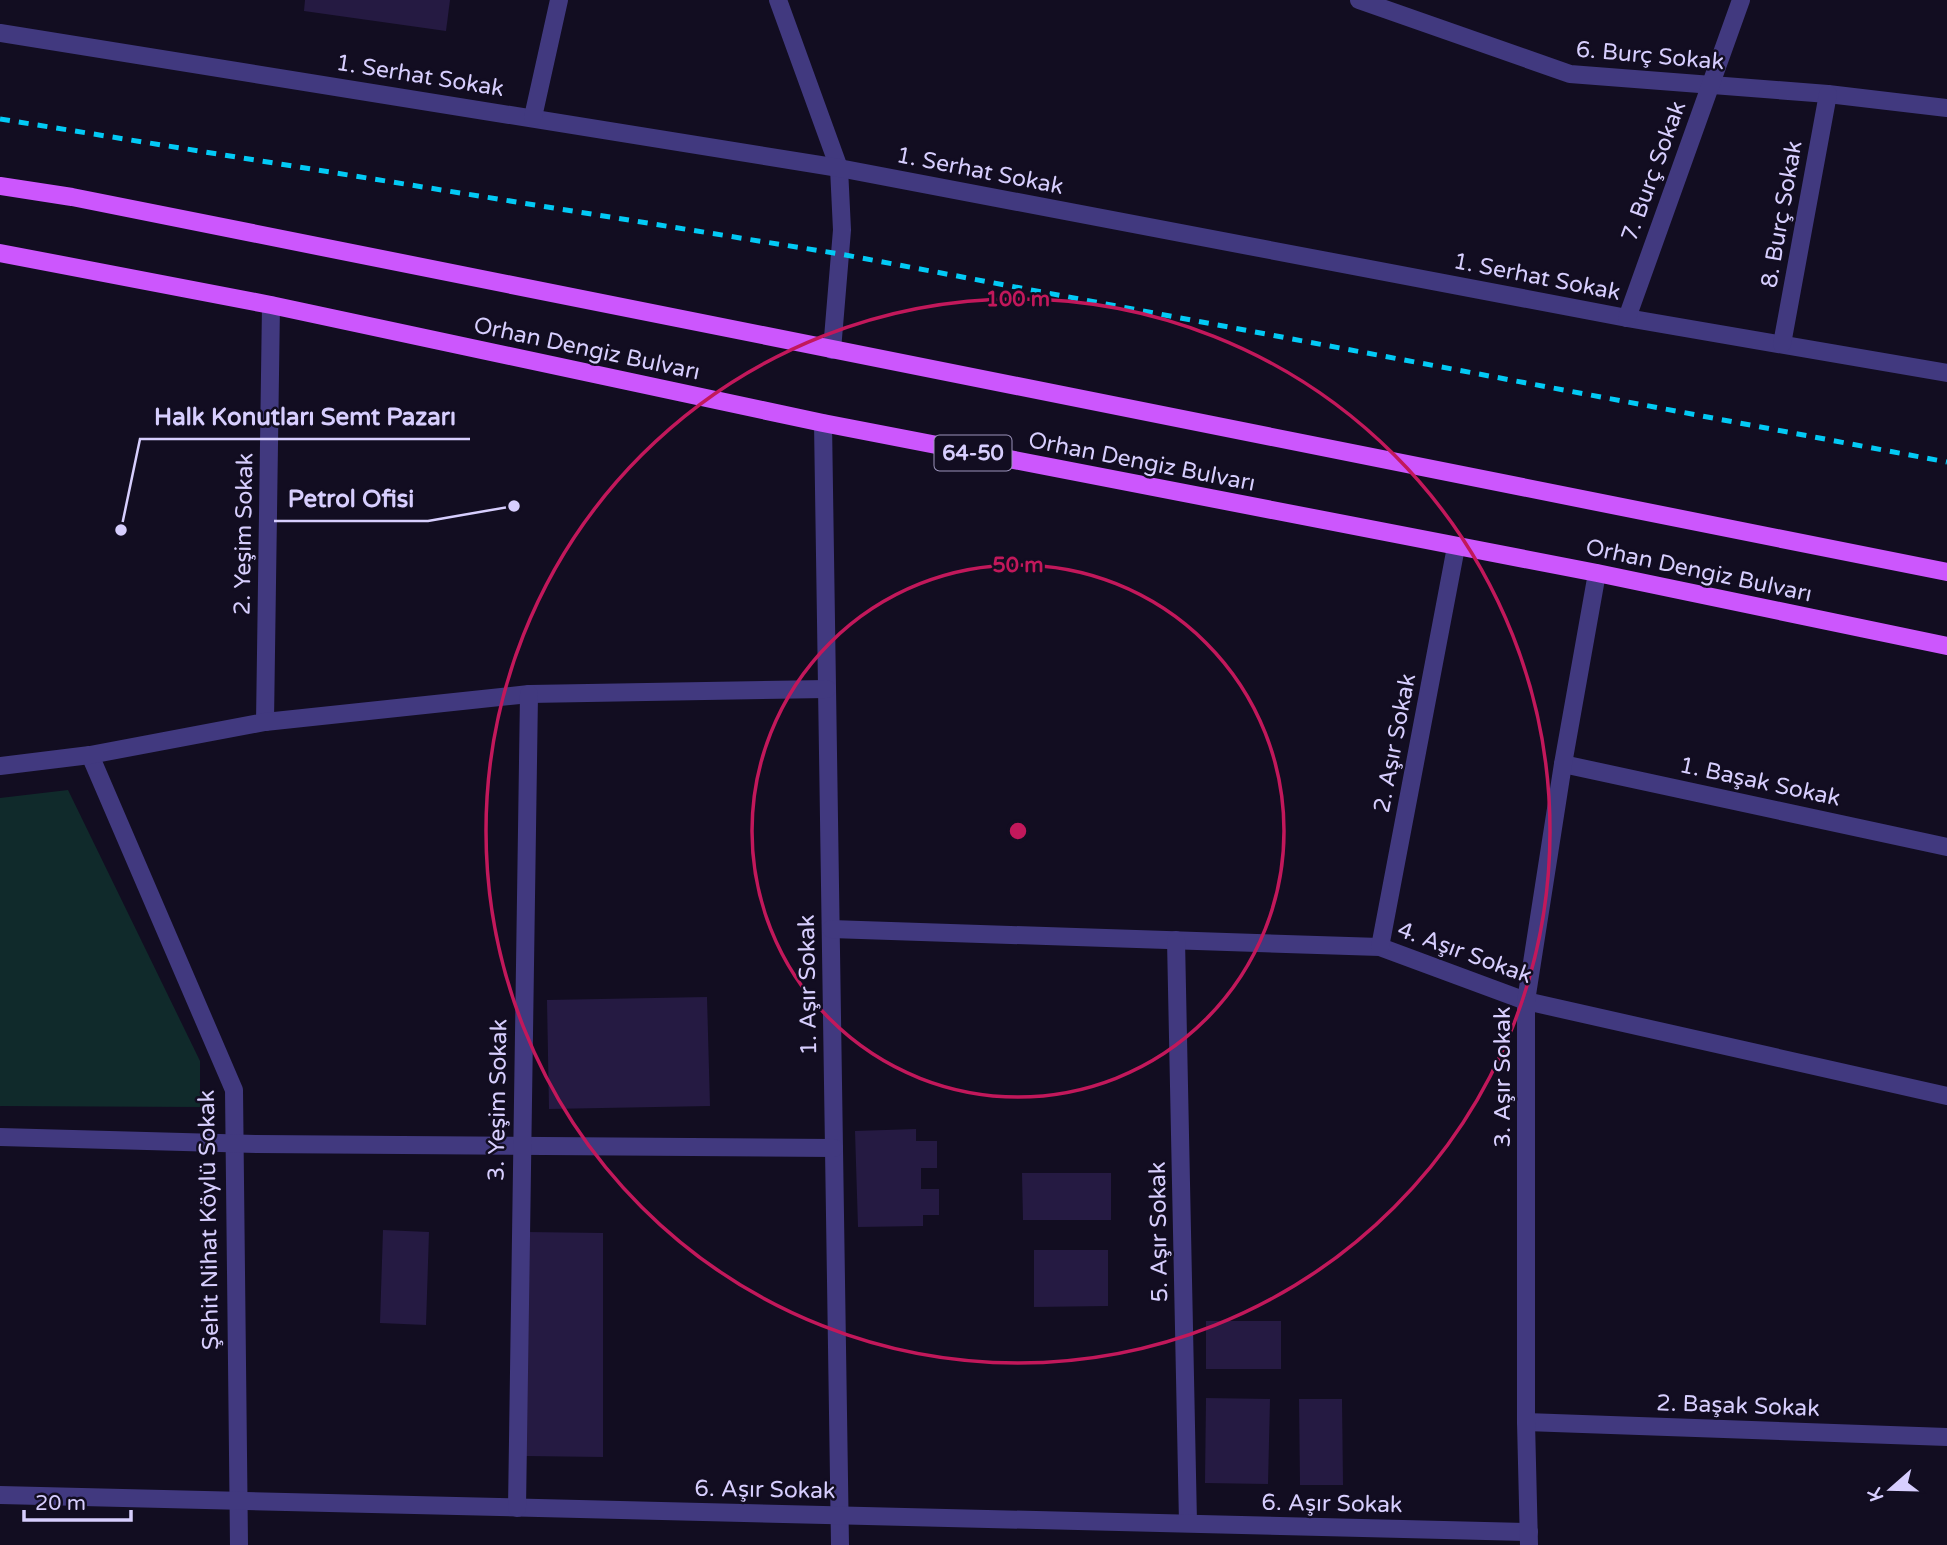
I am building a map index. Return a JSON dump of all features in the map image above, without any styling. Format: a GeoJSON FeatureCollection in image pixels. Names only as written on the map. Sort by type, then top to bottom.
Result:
{"type":"FeatureCollection","features":[{"type":"Feature","properties":{"kind":"main road","name":"Orhan Dengiz Bulvarı"},"geometry":{"type":"LineString","coordinates":[[0,186],[86,200],[1947,572]]}},
{"type":"Feature","properties":{"kind":"main road","name":"Orhan Dengiz Bulvarı"},"geometry":{"type":"LineString","coordinates":[[0,253],[271,305],[823,423],[1597,573],[1947,646]]}},
{"type":"Feature","properties":{"kind":"street"},"geometry":{"type":"LineString","coordinates":[[533,117],[559,0]]}},
{"type":"Feature","properties":{"kind":"street"},"geometry":{"type":"LineString","coordinates":[[778,0],[839,168],[842,230],[832,350]]}},
{"type":"Feature","properties":{"kind":"street","name":"6. Burç Sokak"},"geometry":{"type":"LineString","coordinates":[[1359,0],[1570,74],[1828,94],[1947,108]]}},
{"type":"Feature","properties":{"kind":"street","name":"7. Burç Sokak"},"geometry":{"type":"LineString","coordinates":[[1627,318],[1741,0]]}},
{"type":"Feature","properties":{"kind":"street","name":"1. Serhat Sokak"},"geometry":{"type":"LineString","coordinates":[[0,33],[839,168],[1627,318],[1947,373]]}},
{"type":"Feature","properties":{"kind":"street","name":"8. Burç Sokak"},"geometry":{"type":"LineString","coordinates":[[1782,344],[1828,94]]}},
{"type":"Feature","properties":{"kind":"street","name":"2. Yeşim Sokak"},"geometry":{"type":"LineString","coordinates":[[265,722],[271,305]]}},
{"type":"Feature","properties":{"kind":"street","name":"1. Aşır Sokak"},"geometry":{"type":"LineString","coordinates":[[823,423],[840,1545]]}},
{"type":"Feature","properties":{"kind":"street","name":"2. Aşır Sokak"},"geometry":{"type":"LineString","coordinates":[[1380,947],[1456,547]]}},
{"type":"Feature","properties":{"kind":"street","name":"3. Aşır Sokak"},"geometry":{"type":"LineString","coordinates":[[1529,1539],[1526,1422],[1526,1001],[1563,764],[1597,573]]}},
{"type":"Feature","properties":{"kind":"street"},"geometry":{"type":"LineString","coordinates":[[0,766],[90,755],[265,722],[528,694],[827,689]]}},
{"type":"Feature","properties":{"kind":"street","name":"3. Yeşim Sokak"},"geometry":{"type":"LineString","coordinates":[[517,1508],[528,694]]}},
{"type":"Feature","properties":{"kind":"street","name":"Şehit Nihat Köylü Sokak"},"geometry":{"type":"LineString","coordinates":[[90,755],[234,1090],[239,1545]]}},
{"type":"Feature","properties":{"kind":"street","name":"1. Başak Sokak"},"geometry":{"type":"LineString","coordinates":[[1563,764],[1947,847]]}},
{"type":"Feature","properties":{"kind":"street","name":"4. Aşır Sokak"},"geometry":{"type":"LineString","coordinates":[[831,929],[1380,947],[1526,1001],[1947,1096]]}},
{"type":"Feature","properties":{"kind":"street","name":"5. Aşır Sokak"},"geometry":{"type":"LineString","coordinates":[[1176,940],[1188,1523]]}},
{"type":"Feature","properties":{"kind":"street"},"geometry":{"type":"LineString","coordinates":[[0,1137],[234,1144],[834,1148]]}},
{"type":"Feature","properties":{"kind":"street","name":"2. Başak Sokak"},"geometry":{"type":"LineString","coordinates":[[1526,1422],[1947,1437]]}},
{"type":"Feature","properties":{"kind":"street","name":"6. Aşır Sokak"},"geometry":{"type":"LineString","coordinates":[[0,1495],[1188,1523],[1529,1539]]}},
{"type":"Feature","properties":{"kind":"green space"},"geometry":{"type":"Polygon","coordinates":[[[68,790],[200,1061],[200,1107],[0,1106],[0,798],[68,790]]]}},
{"type":"Feature","properties":{"kind":"building"},"geometry":{"type":"Polygon","coordinates":[[[305,0],[450,0],[446,31],[304,11],[305,0]]]}},
{"type":"Feature","properties":{"kind":"building"},"geometry":{"type":"Polygon","coordinates":[[[707,997],[710,1106],[549,1109],[547,1000],[707,997]]]}},
{"type":"Feature","properties":{"kind":"building"},"geometry":{"type":"Polygon","coordinates":[[[916,1129],[916,1141],[937,1141],[937,1168],[921,1168],[921,1189],[939,1189],[939,1215],[923,1215],[923,1226],[858,1227],[855,1131],[916,1129]]]}},
{"type":"Feature","properties":{"kind":"building"},"geometry":{"type":"Polygon","coordinates":[[[1022,1173],[1111,1173],[1111,1220],[1023,1220],[1022,1173]]]}},
{"type":"Feature","properties":{"kind":"building"},"geometry":{"type":"Polygon","coordinates":[[[383,1230],[429,1232],[426,1325],[380,1323],[383,1230]]]}},
{"type":"Feature","properties":{"kind":"building"},"geometry":{"type":"Polygon","coordinates":[[[527,1232],[603,1233],[603,1457],[526,1456],[527,1232]]]}},
{"type":"Feature","properties":{"kind":"building"},"geometry":{"type":"Polygon","coordinates":[[[1034,1250],[1108,1250],[1108,1306],[1034,1307],[1034,1250]]]}},
{"type":"Feature","properties":{"kind":"building"},"geometry":{"type":"Polygon","coordinates":[[[1206,1321],[1281,1321],[1281,1369],[1206,1369],[1206,1321]]]}},
{"type":"Feature","properties":{"kind":"building"},"geometry":{"type":"Polygon","coordinates":[[[1206,1398],[1270,1399],[1268,1484],[1205,1483],[1206,1398]]]}},
{"type":"Feature","properties":{"kind":"building"},"geometry":{"type":"Polygon","coordinates":[[[1299,1399],[1342,1399],[1343,1485],[1300,1485],[1299,1399]]]}},
{"type":"Feature","properties":{"kind":"railway"},"geometry":{"type":"LineString","coordinates":[[0,119],[840,254],[1947,462]]}},
{"type":"Feature","properties":{"kind":"place","name":"Petrol Ofisi"},"geometry":{"type":"Point","coordinates":[514,506]}},
{"type":"Feature","properties":{"kind":"place","name":"Halk Konutları Semt Pazarı"},"geometry":{"type":"Point","coordinates":[121,530]}}]}
